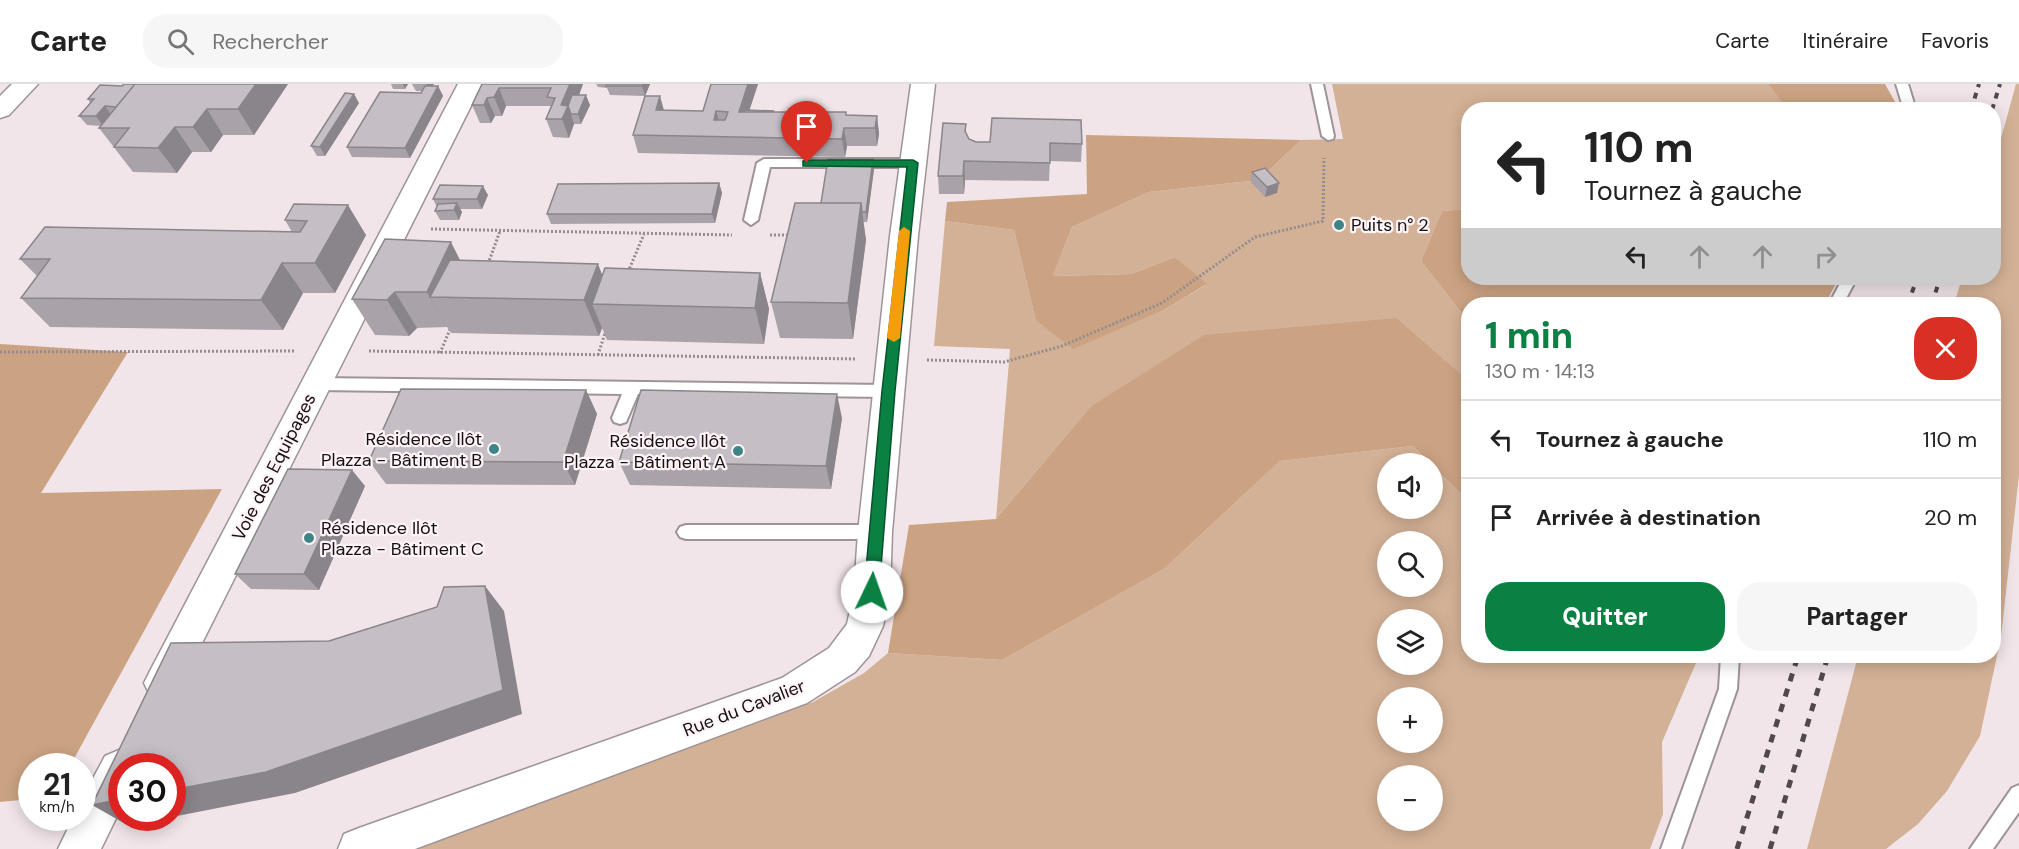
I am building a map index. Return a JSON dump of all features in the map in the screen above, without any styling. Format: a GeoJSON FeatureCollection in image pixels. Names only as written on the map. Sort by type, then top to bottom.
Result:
{"type":"FeatureCollection","features":[{"type":"Feature","properties":{"kind":"street"},"geometry":{"type":"LineString","coordinates":[[0,110],[26,84]]}},
{"type":"Feature","properties":{"kind":"street","name":"Voie des Equipages"},"geometry":{"type":"LineString","coordinates":[[149,712],[470,84]]}},
{"type":"Feature","properties":{"kind":"street","name":"Rue du Cavalier"},"geometry":{"type":"LineString","coordinates":[[359,849],[794,691],[842,660],[856,644],[865,626],[872,592],[875,532],[891,360],[923,84]]}},
{"type":"Feature","properties":{"kind":"street"},"geometry":{"type":"LineString","coordinates":[[79,849],[133,744]]}},
{"type":"Feature","properties":{"kind":"lane"},"geometry":{"type":"LineString","coordinates":[[1317,84],[1328,136]]}},
{"type":"Feature","properties":{"kind":"lane"},"geometry":{"type":"LineString","coordinates":[[1902,84],[1908,102]]}},
{"type":"Feature","properties":{"kind":"lane"},"geometry":{"type":"LineString","coordinates":[[751,220],[764,164],[913,163]]}},
{"type":"Feature","properties":{"kind":"lane"},"geometry":{"type":"LineString","coordinates":[[317,384],[888,391]]}},
{"type":"Feature","properties":{"kind":"lane"},"geometry":{"type":"LineString","coordinates":[[620,418],[633,387]]}},
{"type":"Feature","properties":{"kind":"lane"},"geometry":{"type":"LineString","coordinates":[[686,532],[875,532]]}},
{"type":"Feature","properties":{"kind":"lane"},"geometry":{"type":"LineString","coordinates":[[1671,849],[1728,689],[1730,663]]}},
{"type":"Feature","properties":{"kind":"lane"},"geometry":{"type":"LineString","coordinates":[[1980,849],[2019,795]]}},
{"type":"Feature","properties":{"kind":"path"},"geometry":{"type":"LineString","coordinates":[[0,352],[334,351],[1004,362],[1062,346],[1162,303],[1212,270],[1255,237],[1323,221],[1322,184],[1328,136]]}},
{"type":"Feature","properties":{"kind":"path"},"geometry":{"type":"LineString","coordinates":[[396,228],[739,235]]}},
{"type":"Feature","properties":{"kind":"path"},"geometry":{"type":"LineString","coordinates":[[487,267],[500,231]]}},
{"type":"Feature","properties":{"kind":"path"},"geometry":{"type":"LineString","coordinates":[[626,278],[644,234]]}},
{"type":"Feature","properties":{"kind":"path"},"geometry":{"type":"LineString","coordinates":[[762,235],[798,235]]}},
{"type":"Feature","properties":{"kind":"path"},"geometry":{"type":"LineString","coordinates":[[440,353],[454,321]]}},
{"type":"Feature","properties":{"kind":"path"},"geometry":{"type":"LineString","coordinates":[[598,355],[609,322]]}},
{"type":"Feature","properties":{"kind":"shaded area"},"geometry":{"type":"Polygon","coordinates":[[[1332,84],[1768,84],[1782,102],[1461,102],[1461,210],[1442,211],[1421,261],[1461,312],[1461,374],[1397,318],[1090,407],[996,519],[1010,349],[934,346],[945,221],[1014,230],[1036,321],[1073,348],[1162,311],[1206,285],[1175,257],[1131,274],[1053,276],[1072,227],[1149,192],[1250,181],[1276,192],[1262,177],[1301,140],[1343,139],[1332,84]]]}},
{"type":"Feature","properties":{"kind":"shaded area"},"geometry":{"type":"Polygon","coordinates":[[[1768,84],[1885,84],[1895,102],[1782,102],[1768,84]]]}},
{"type":"Feature","properties":{"kind":"shaded area"},"geometry":{"type":"Polygon","coordinates":[[[2016,84],[2019,84],[2019,475],[2001,637],[2001,297],[1956,297],[1960,285],[2001,285],[2001,139],[2016,84]]]}},
{"type":"Feature","properties":{"kind":"shaded area"},"geometry":{"type":"Polygon","coordinates":[[[1086,135],[1301,140],[1262,177],[1250,181],[1149,192],[1072,227],[1053,276],[1131,274],[1175,257],[1207,284],[1162,311],[1073,349],[1036,321],[1014,230],[945,221],[947,202],[1087,194],[1086,135]]]}},
{"type":"Feature","properties":{"kind":"shaded area"},"geometry":{"type":"Polygon","coordinates":[[[1461,210],[1461,285],[1835,285],[1829,297],[1461,297],[1461,312],[1421,261],[1442,211],[1461,210]]]}},
{"type":"Feature","properties":{"kind":"shaded area"},"geometry":{"type":"Polygon","coordinates":[[[1397,318],[1461,374],[1461,494],[1443,476],[1443,453],[1420,453],[1413,446],[1280,461],[1164,569],[1002,660],[888,653],[909,525],[996,519],[1090,407],[1204,335],[1397,318]]]}},
{"type":"Feature","properties":{"kind":"shaded area"},"geometry":{"type":"Polygon","coordinates":[[[0,344],[128,352],[41,493],[222,489],[77,753],[18,753],[18,800],[0,802],[0,344]]]}},
{"type":"Feature","properties":{"kind":"shaded area"},"geometry":{"type":"Polygon","coordinates":[[[1413,446],[1420,453],[1377,453],[1377,519],[1443,519],[1443,476],[1461,494],[1461,663],[1696,663],[1662,742],[1663,814],[1650,849],[406,849],[813,702],[864,673],[888,653],[1002,660],[1164,569],[1280,461],[1413,446]]]}},
{"type":"Feature","properties":{"kind":"shaded area"},"geometry":{"type":"Polygon","coordinates":[[[1856,663],[1995,663],[1980,736],[1947,791],[1918,824],[1886,849],[1807,849],[1856,663]]]}},
{"type":"Feature","properties":{"kind":"building"},"geometry":{"type":"Polygon","coordinates":[[[135,84],[116,107],[105,106],[96,116],[79,116],[94,99],[88,99],[100,85],[122,86],[135,84]]]}},
{"type":"Feature","properties":{"kind":"building"},"geometry":{"type":"Polygon","coordinates":[[[135,84],[256,84],[238,109],[207,109],[193,127],[175,127],[158,148],[114,147],[129,128],[99,128],[135,84]]]}},
{"type":"Feature","properties":{"kind":"building"},"geometry":{"type":"Polygon","coordinates":[[[482,84],[570,84],[561,105],[568,106],[562,119],[546,119],[555,98],[547,97],[551,88],[499,88],[494,97],[487,98],[484,105],[472,105],[482,84]]]}},
{"type":"Feature","properties":{"kind":"building"},"geometry":{"type":"Polygon","coordinates":[[[607,84],[643,84],[642,86],[606,86],[607,84]]]}},
{"type":"Feature","properties":{"kind":"building"},"geometry":{"type":"Polygon","coordinates":[[[711,84],[748,84],[739,112],[846,112],[846,115],[877,116],[875,128],[844,128],[842,139],[633,135],[645,96],[660,96],[656,110],[703,111],[711,84]],[[716,111],[714,120],[725,120],[728,112],[716,111]]]}},
{"type":"Feature","properties":{"kind":"building"},"geometry":{"type":"Polygon","coordinates":[[[425,86],[438,86],[405,148],[347,147],[380,92],[421,93],[425,86]]]}},
{"type":"Feature","properties":{"kind":"building"},"geometry":{"type":"Polygon","coordinates":[[[345,93],[354,94],[320,147],[311,146],[345,93]]]}},
{"type":"Feature","properties":{"kind":"building"},"geometry":{"type":"Polygon","coordinates":[[[572,95],[586,95],[578,114],[571,114],[568,106],[572,95]]]}},
{"type":"Feature","properties":{"kind":"building"},"geometry":{"type":"Polygon","coordinates":[[[745,110],[773,111],[744,112],[745,110]]]}},
{"type":"Feature","properties":{"kind":"building"},"geometry":{"type":"Polygon","coordinates":[[[992,118],[1081,120],[1082,144],[1050,143],[1050,163],[964,161],[963,176],[938,176],[943,123],[966,124],[965,131],[969,139],[976,142],[990,142],[992,118]]]}},
{"type":"Feature","properties":{"kind":"building"},"geometry":{"type":"Polygon","coordinates":[[[828,159],[873,159],[866,212],[862,212],[861,203],[821,203],[828,159]]]}},
{"type":"Feature","properties":{"kind":"building"},"geometry":{"type":"Polygon","coordinates":[[[1265,168],[1279,183],[1267,187],[1252,172],[1265,168]]]}},
{"type":"Feature","properties":{"kind":"building"},"geometry":{"type":"Polygon","coordinates":[[[719,183],[712,214],[547,214],[558,184],[719,183]]]}},
{"type":"Feature","properties":{"kind":"building"},"geometry":{"type":"Polygon","coordinates":[[[440,185],[483,186],[477,199],[433,199],[440,185]]]}},
{"type":"Feature","properties":{"kind":"building"},"geometry":{"type":"Polygon","coordinates":[[[457,203],[454,210],[435,211],[438,204],[457,203]]]}},
{"type":"Feature","properties":{"kind":"building"},"geometry":{"type":"Polygon","coordinates":[[[795,203],[861,203],[848,303],[771,302],[795,203]]]}},
{"type":"Feature","properties":{"kind":"building"},"geometry":{"type":"Polygon","coordinates":[[[294,204],[348,205],[315,263],[282,263],[261,300],[21,298],[50,259],[20,259],[45,227],[300,232],[307,221],[285,220],[294,204]]]}},
{"type":"Feature","properties":{"kind":"building"},"geometry":{"type":"Polygon","coordinates":[[[385,239],[451,242],[427,292],[395,292],[387,300],[352,299],[385,239]]]}},
{"type":"Feature","properties":{"kind":"building"},"geometry":{"type":"Polygon","coordinates":[[[450,260],[598,264],[584,300],[430,297],[450,260]]]}},
{"type":"Feature","properties":{"kind":"building"},"geometry":{"type":"Polygon","coordinates":[[[605,268],[760,273],[755,308],[592,304],[605,268]]]}},
{"type":"Feature","properties":{"kind":"building"},"geometry":{"type":"Polygon","coordinates":[[[401,389],[586,390],[563,462],[369,461],[401,389]]]}},
{"type":"Feature","properties":{"kind":"building","name":"Résidence Ilôt Plazza - Bâtiment A"},"geometry":{"type":"Polygon","coordinates":[[[641,390],[837,394],[826,466],[619,462],[641,390]]]}},
{"type":"Feature","properties":{"kind":"building"},"geometry":{"type":"Polygon","coordinates":[[[288,469],[352,470],[304,574],[235,574],[288,469]]]}},
{"type":"Feature","properties":{"kind":"building"},"geometry":{"type":"Polygon","coordinates":[[[485,586],[503,690],[266,772],[186,787],[186,753],[117,753],[171,643],[329,641],[437,607],[444,587],[485,586]]]}},
{"type":"Feature","properties":{"kind":"building"},"geometry":{"type":"Polygon","coordinates":[[[108,772],[108,802],[96,804],[96,797],[108,772]]]}},
{"type":"Feature","properties":{"kind":"railway"},"geometry":{"type":"LineString","coordinates":[[1973,102],[1979,84]]}},
{"type":"Feature","properties":{"kind":"railway"},"geometry":{"type":"LineString","coordinates":[[1994,102],[2000,84]]}},
{"type":"Feature","properties":{"kind":"railway"},"geometry":{"type":"LineString","coordinates":[[1910,297],[1915,285]]}},
{"type":"Feature","properties":{"kind":"railway"},"geometry":{"type":"LineString","coordinates":[[1934,297],[1938,285]]}},
{"type":"Feature","properties":{"kind":"railway"},"geometry":{"type":"LineString","coordinates":[[1737,849],[1796,663]]}},
{"type":"Feature","properties":{"kind":"railway"},"geometry":{"type":"LineString","coordinates":[[1770,849],[1826,663]]}},
{"type":"Feature","properties":{"kind":"slow traffic"},"geometry":{"type":"LineString","coordinates":[[894,338],[904,231]]}},
{"type":"Feature","properties":{"kind":"place","name":"Puits n° 2"},"geometry":{"type":"Point","coordinates":[1339,225]}},
{"type":"Feature","properties":{"kind":"place","name":"Résidence Ilôt Plazza - Bâtiment B"},"geometry":{"type":"Point","coordinates":[494,449]}},
{"type":"Feature","properties":{"kind":"place","name":"Résidence Ilôt Plazza - Bâtiment A"},"geometry":{"type":"Point","coordinates":[738,451]}},
{"type":"Feature","properties":{"kind":"place","name":"Résidence Ilôt Plazza - Bâtiment C"},"geometry":{"type":"Point","coordinates":[309,538]}},
{"type":"Feature","properties":{"kind":"route"},"geometry":{"type":"LineString","coordinates":[[807,163],[913,163],[888,391],[872,592]]}}]}
